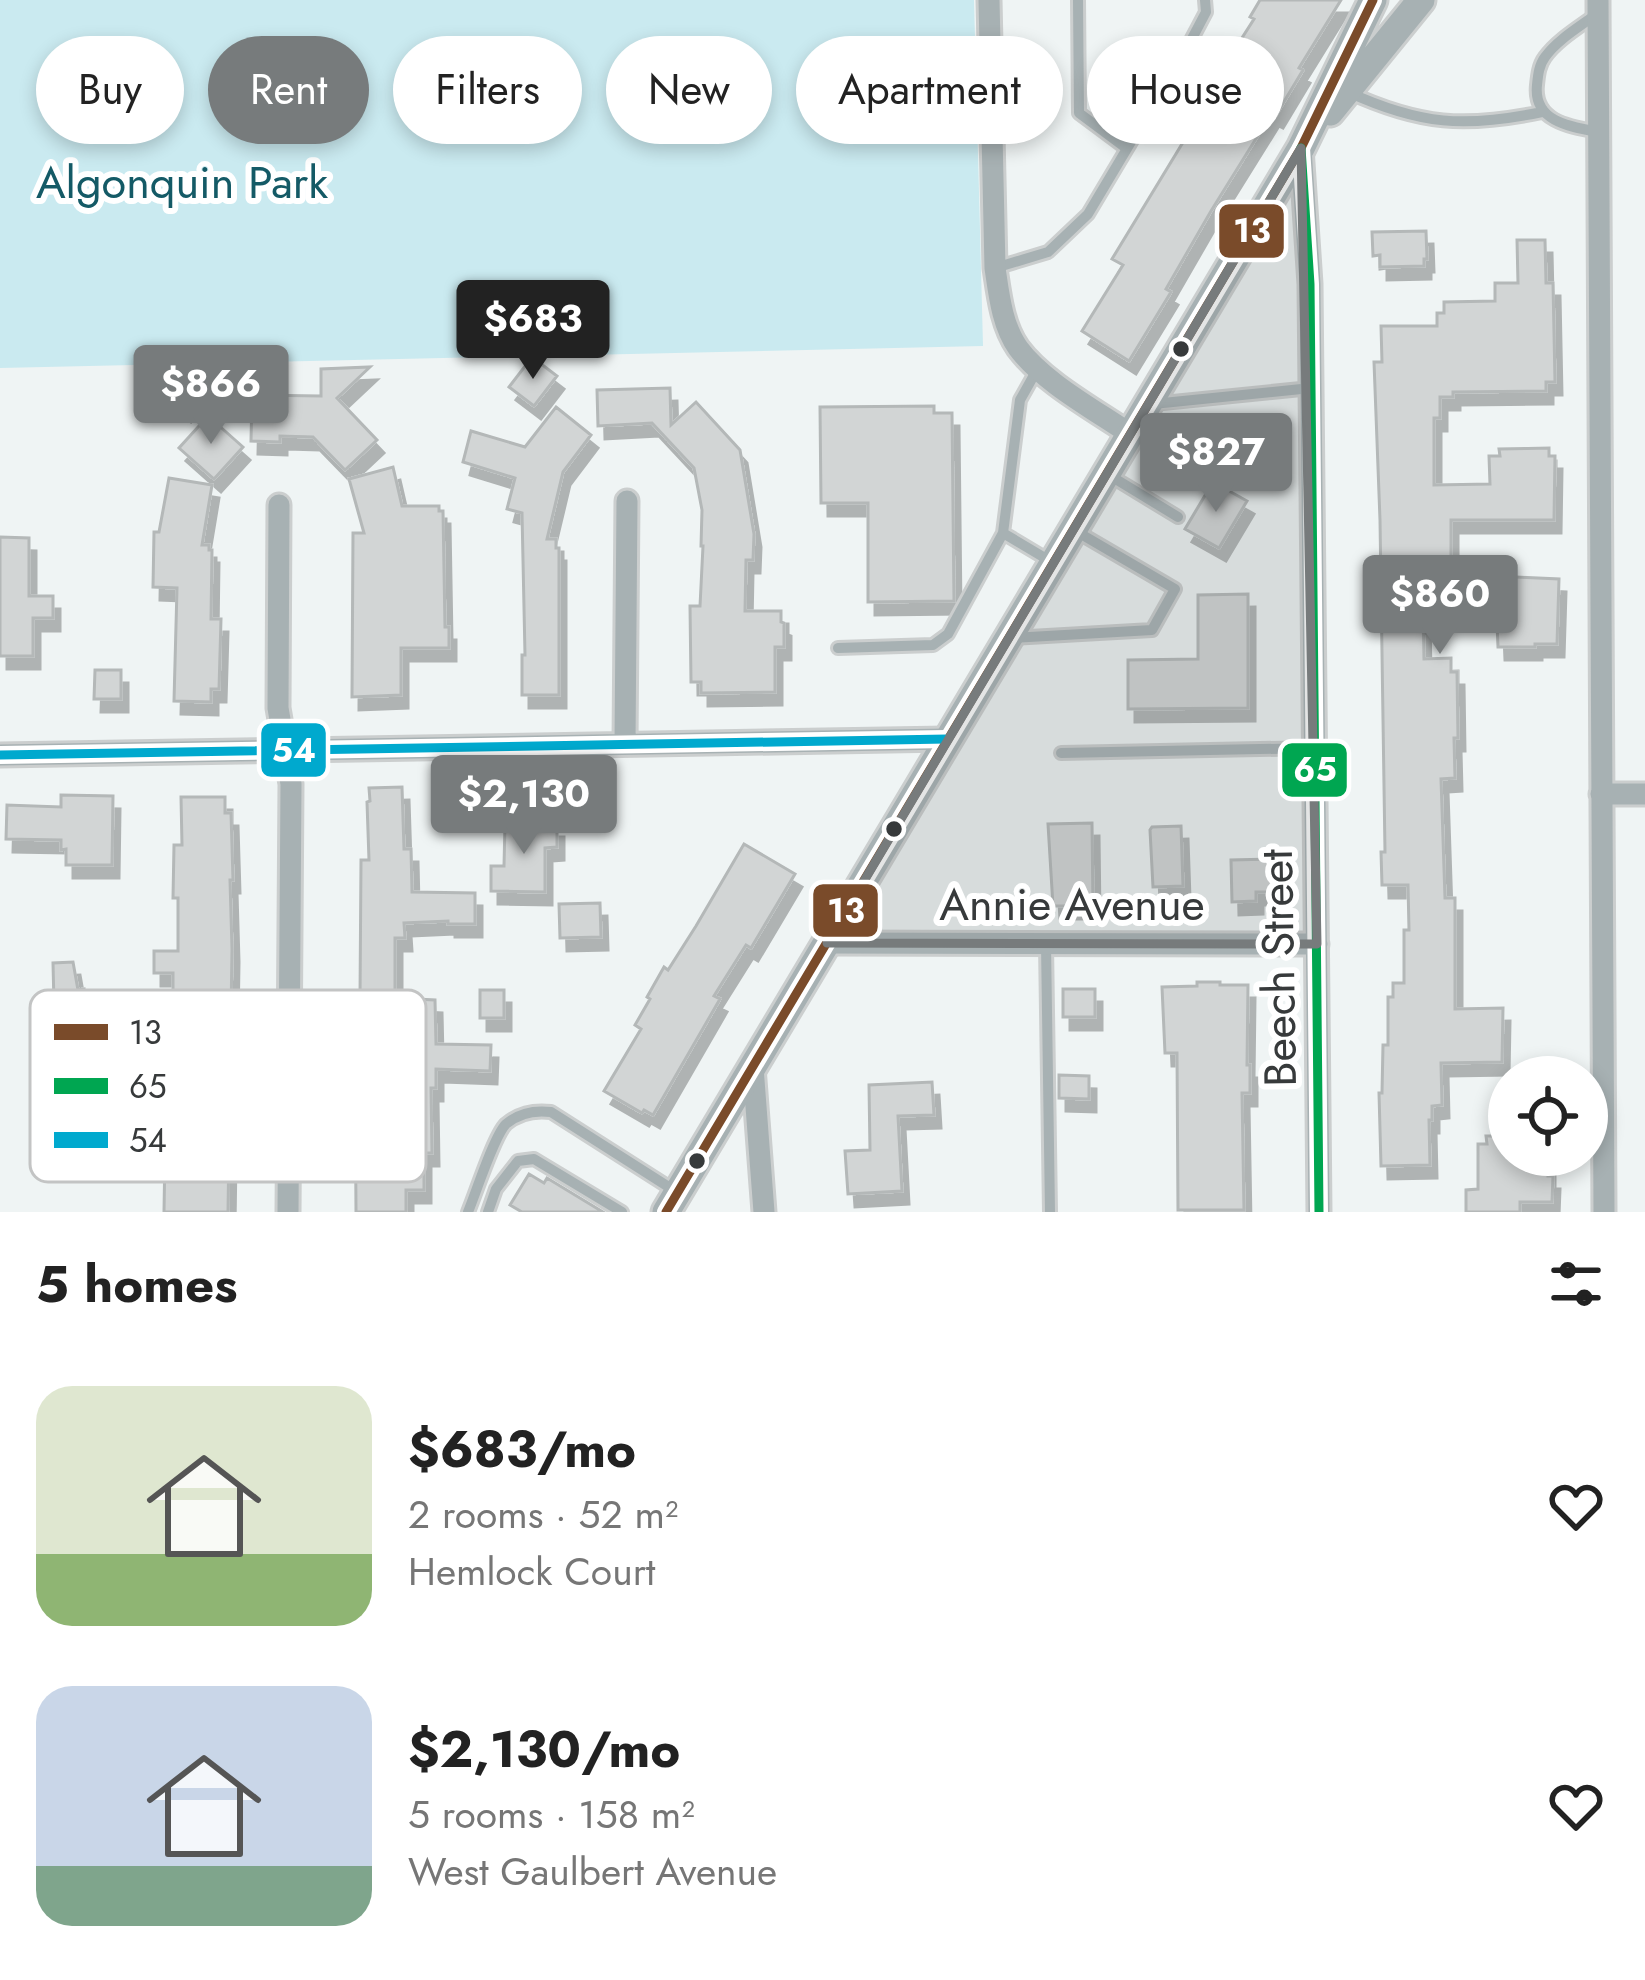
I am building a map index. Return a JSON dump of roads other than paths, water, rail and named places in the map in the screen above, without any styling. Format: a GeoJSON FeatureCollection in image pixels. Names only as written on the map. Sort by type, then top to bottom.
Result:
{"type":"FeatureCollection","features":[{"type":"Feature","properties":{"kind":"street"},"geometry":{"type":"LineString","coordinates":[[989,0],[995,268],[1001,311],[1018,348],[1038,368],[1130,434]]}},
{"type":"Feature","properties":{"kind":"street"},"geometry":{"type":"LineString","coordinates":[[672,1203],[1301,148],[1373,0]]}},
{"type":"Feature","properties":{"kind":"street"},"geometry":{"type":"LineString","coordinates":[[1301,148],[1421,0]]}},
{"type":"Feature","properties":{"kind":"street"},"geometry":{"type":"LineString","coordinates":[[1598,7],[1604,1212]]}},
{"type":"Feature","properties":{"kind":"street","name":"Beech Street"},"geometry":{"type":"LineString","coordinates":[[1301,148],[1310,284],[1319,1212]]}},
{"type":"Feature","properties":{"kind":"street"},"geometry":{"type":"LineString","coordinates":[[625,743],[627,501]]}},
{"type":"Feature","properties":{"kind":"street"},"geometry":{"type":"LineString","coordinates":[[279,505],[278,708],[291,784],[290,990]]}},
{"type":"Feature","properties":{"kind":"street"},"geometry":{"type":"LineString","coordinates":[[0,755],[947,739]]}},
{"type":"Feature","properties":{"kind":"street"},"geometry":{"type":"LineString","coordinates":[[1601,794],[1645,794]]}},
{"type":"Feature","properties":{"kind":"street","name":"Annie Avenue"},"geometry":{"type":"LineString","coordinates":[[826,943],[1317,944]]}},
{"type":"Feature","properties":{"kind":"street"},"geometry":{"type":"LineString","coordinates":[[753,1067],[764,1212]]}},
{"type":"Feature","properties":{"kind":"street"},"geometry":{"type":"LineString","coordinates":[[288,1182],[288,1212]]}},
{"type":"Feature","properties":{"kind":"lane"},"geometry":{"type":"LineString","coordinates":[[1078,0],[1079,113],[1126,148]]}},
{"type":"Feature","properties":{"kind":"lane"},"geometry":{"type":"LineString","coordinates":[[995,268],[1048,252],[1088,214],[1186,48],[1205,12],[1205,0]]}},
{"type":"Feature","properties":{"kind":"lane"},"geometry":{"type":"LineString","coordinates":[[1598,7],[1541,62],[1535,92],[1543,112],[1562,125],[1599,132]]}},
{"type":"Feature","properties":{"kind":"lane"},"geometry":{"type":"LineString","coordinates":[[1347,91],[1388,111],[1438,122],[1503,120],[1543,112]]}},
{"type":"Feature","properties":{"kind":"lane"},"geometry":{"type":"LineString","coordinates":[[838,648],[933,645],[948,634],[1003,533],[1020,400],[1038,368]]}},
{"type":"Feature","properties":{"kind":"lane"},"geometry":{"type":"LineString","coordinates":[[1148,404],[1311,388]]}},
{"type":"Feature","properties":{"kind":"lane"},"geometry":{"type":"LineString","coordinates":[[1106,473],[1178,517]]}},
{"type":"Feature","properties":{"kind":"lane"},"geometry":{"type":"LineString","coordinates":[[1007,638],[1152,630],[1174,589],[1073,529]]}},
{"type":"Feature","properties":{"kind":"lane"},"geometry":{"type":"LineString","coordinates":[[1003,533],[1052,563]]}},
{"type":"Feature","properties":{"kind":"lane"},"geometry":{"type":"LineString","coordinates":[[1061,753],[1315,748]]}},
{"type":"Feature","properties":{"kind":"lane"},"geometry":{"type":"LineString","coordinates":[[1046,944],[1050,1212]]}},
{"type":"Feature","properties":{"kind":"lane"},"geometry":{"type":"LineString","coordinates":[[468,1212],[503,1127],[536,1110],[551,1112],[672,1203]]}},
{"type":"Feature","properties":{"kind":"lane"},"geometry":{"type":"LineString","coordinates":[[488,1212],[496,1189],[518,1161],[534,1159],[621,1212]]}},
{"type":"Feature","properties":{"kind":"park label","name":"Algonquin Park"},"geometry":{"type":"Point","coordinates":[182,182]}}]}
